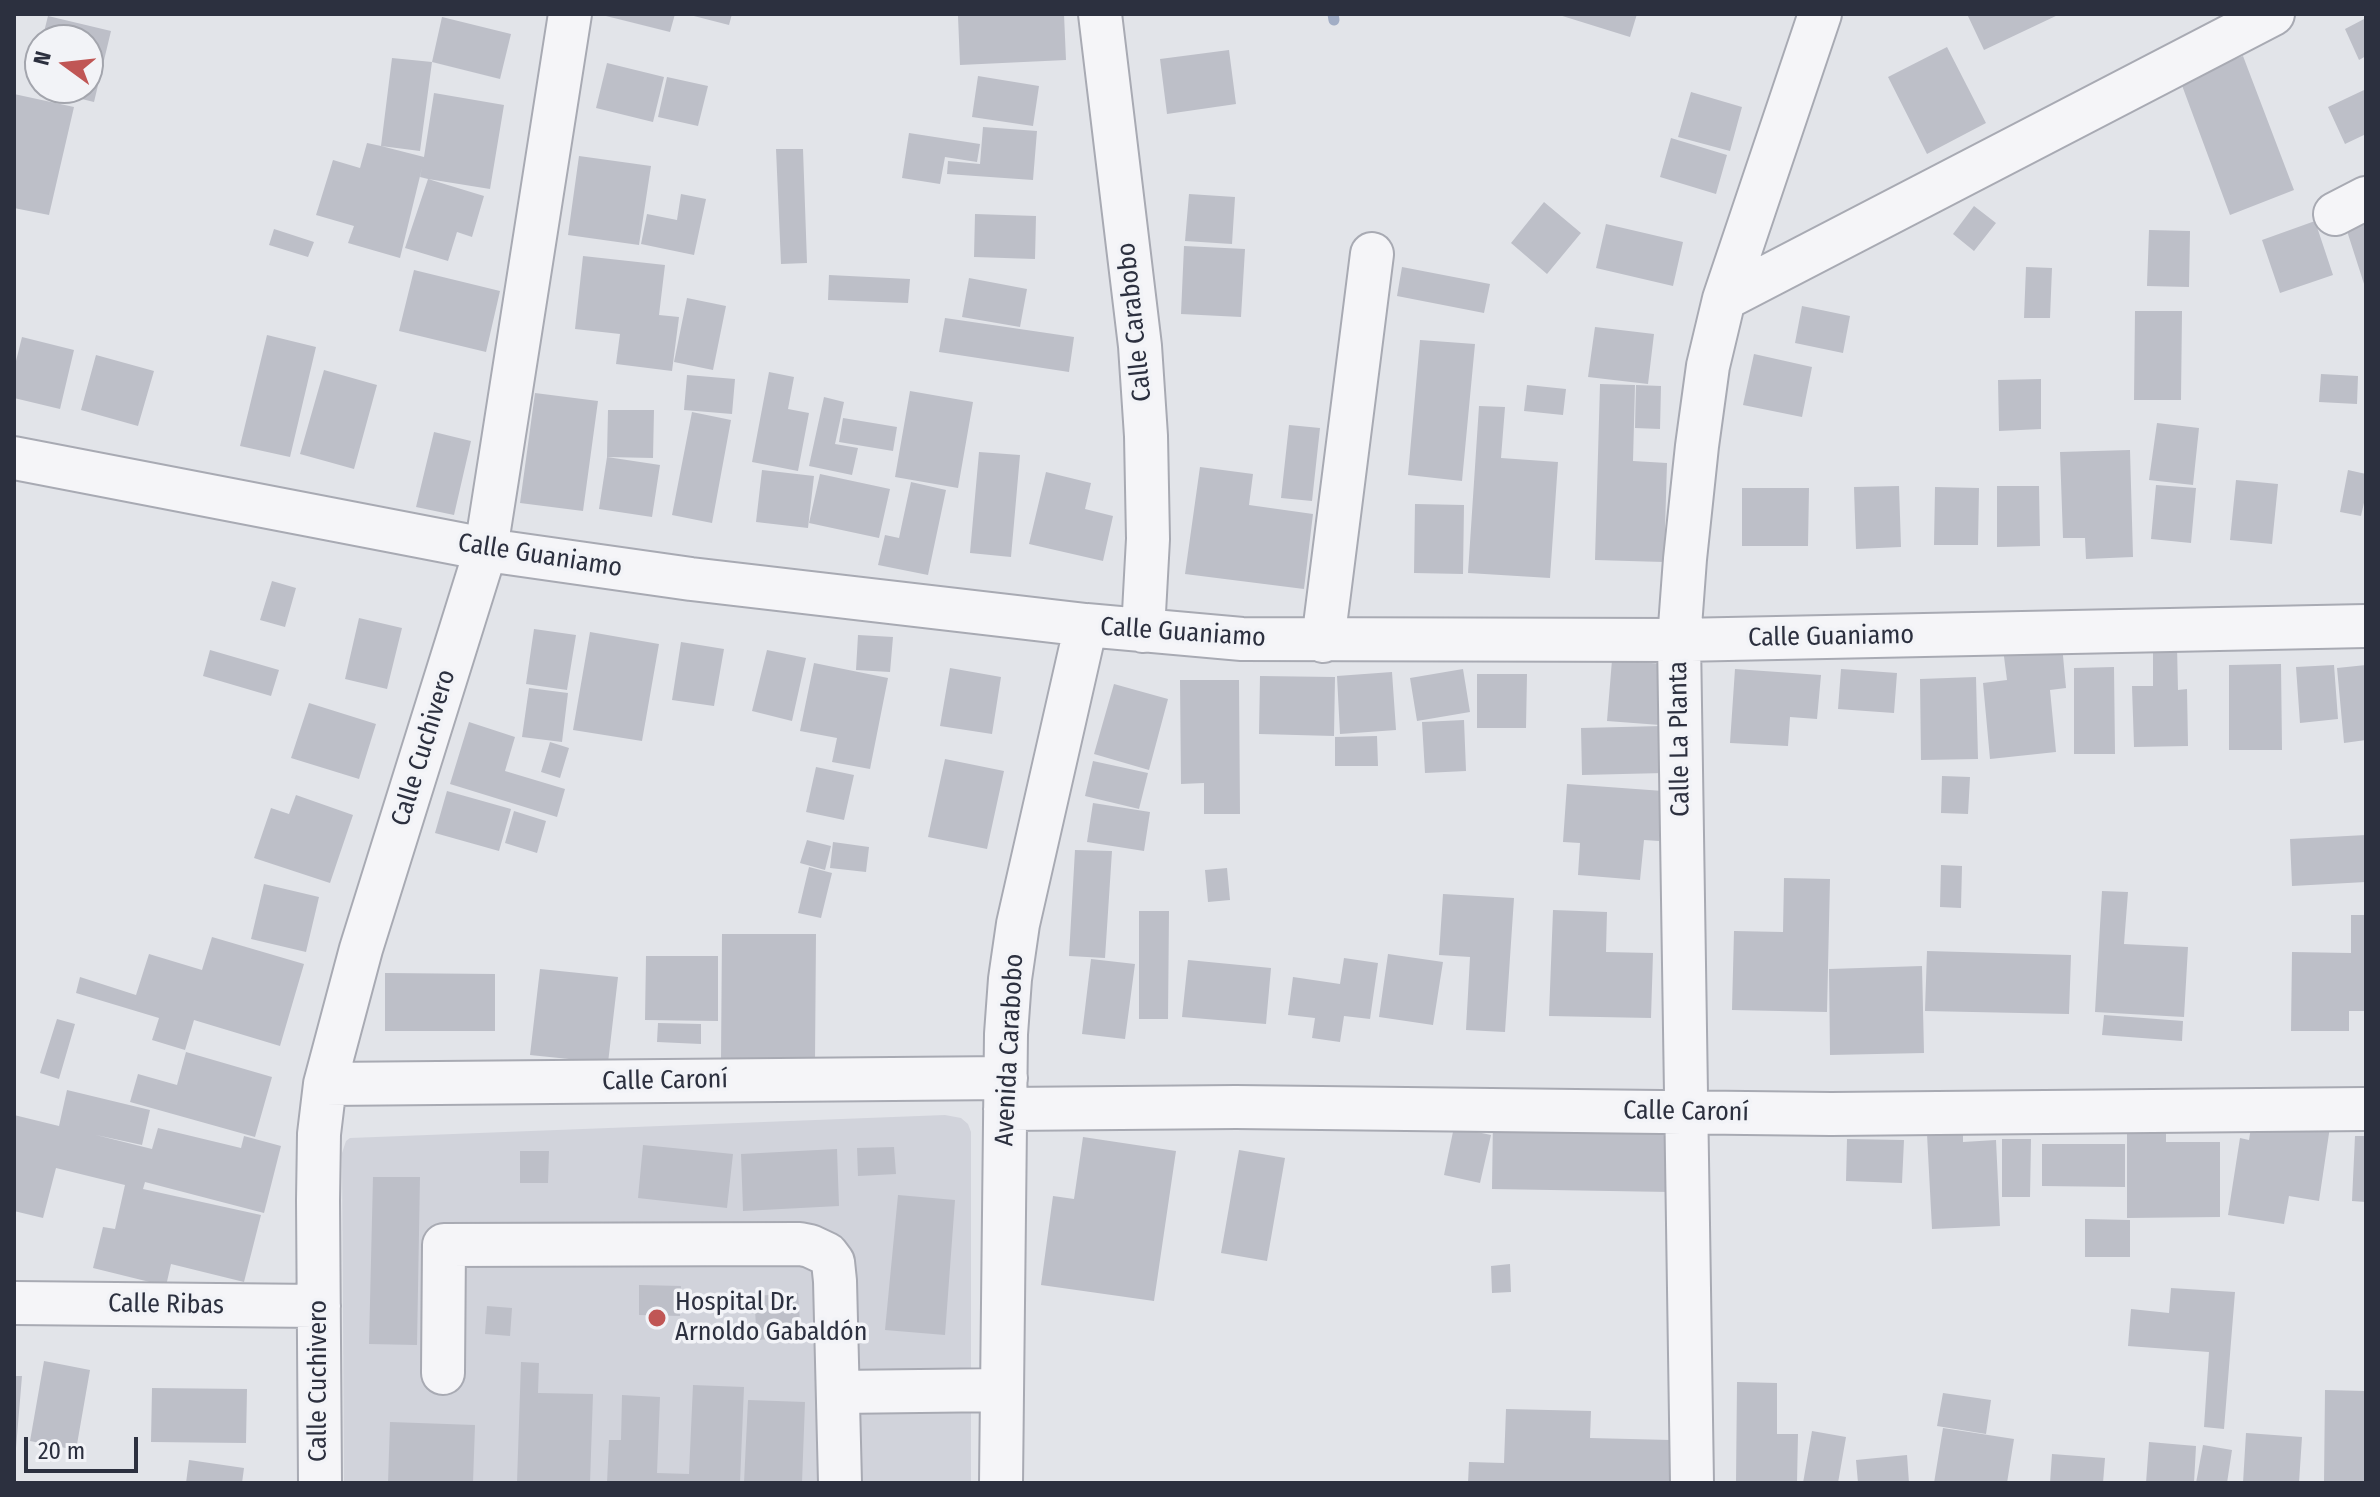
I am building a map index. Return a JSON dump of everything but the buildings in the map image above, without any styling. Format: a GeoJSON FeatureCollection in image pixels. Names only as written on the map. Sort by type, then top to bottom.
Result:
{"type":"FeatureCollection","features":[{"type":"Feature","properties":{"kind":"street","name":"Calle Cuchivero"},"geometry":{"type":"LineString","coordinates":[[320,1483],[319,1134],[325,1084],[361,949],[486,549],[570,14]]}},
{"type":"Feature","properties":{"kind":"street","name":"Calle Carabobo"},"geometry":{"type":"LineString","coordinates":[[1100,14],[1140,346],[1148,539],[1143,631]]}},
{"type":"Feature","properties":{"kind":"street","name":"Calle La Planta"},"geometry":{"type":"LineString","coordinates":[[1692,1483],[1679,640],[1697,446],[1708,366],[1724,299],[1820,14]]}},
{"type":"Feature","properties":{"kind":"street"},"geometry":{"type":"LineString","coordinates":[[1724,299],[2273,14]]}},
{"type":"Feature","properties":{"kind":"street"},"geometry":{"type":"LineString","coordinates":[[1323,641],[1372,254]]}},
{"type":"Feature","properties":{"kind":"street","name":"Calle Guaniamo"},"geometry":{"type":"LineString","coordinates":[[14,458],[486,549],[691,579],[1086,625],[1242,639],[1679,640],[2366,626]]}},
{"type":"Feature","properties":{"kind":"street","name":"Avenida Carabobo"},"geometry":{"type":"LineString","coordinates":[[1001,1483],[1005,1093],[1010,979],[1018,924],[1086,625]]}},
{"type":"Feature","properties":{"kind":"street","name":"Calle Caroní"},"geometry":{"type":"LineString","coordinates":[[325,1084],[1005,1093],[1236,1107],[1831,1114],[2366,1109]]}},
{"type":"Feature","properties":{"kind":"street"},"geometry":{"type":"LineString","coordinates":[[443,1373],[444,1245],[800,1244],[819,1249],[833,1262],[840,1483]]}},
{"type":"Feature","properties":{"kind":"street","name":"Calle Ribas"},"geometry":{"type":"LineString","coordinates":[[14,1303],[319,1306]]}},
{"type":"Feature","properties":{"kind":"street"},"geometry":{"type":"LineString","coordinates":[[838,1392],[1002,1390]]}},
{"type":"Feature","properties":{"kind":"shaded area","name":"Hospital Dr. Arnoldo Gabaldón"},"geometry":{"type":"Polygon","coordinates":[[[945,1115],[961,1118],[971,1132],[971,1483],[344,1483],[342,1153],[350,1138],[945,1115]]]}},
{"type":"Feature","properties":{"kind":"waterway"},"geometry":{"type":"LineString","coordinates":[[1333,14],[1334,20]]}},
{"type":"Feature","properties":{"kind":"place","name":"Hospital Dr. Arnoldo Gabaldón"},"geometry":{"type":"Point","coordinates":[657,1318]}}]}
